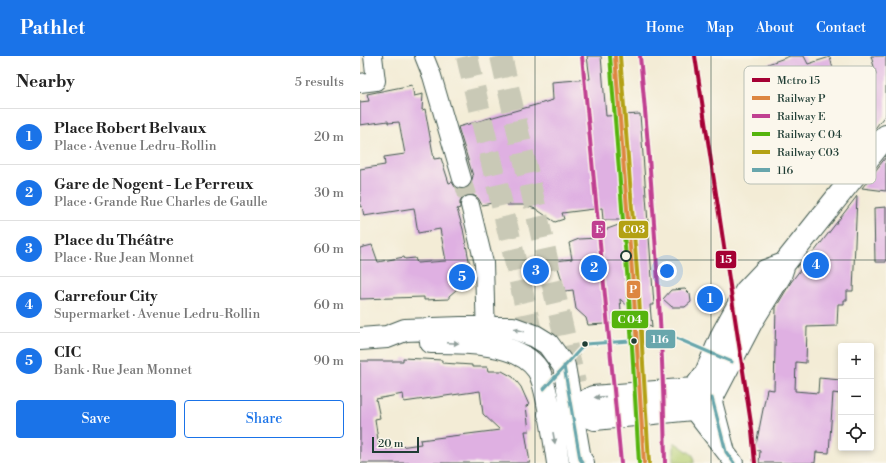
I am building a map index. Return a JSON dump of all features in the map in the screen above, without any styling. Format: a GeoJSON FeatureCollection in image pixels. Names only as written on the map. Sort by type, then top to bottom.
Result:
{"type":"FeatureCollection","features":[{"type":"Feature","properties":{"kind":"street"},"geometry":{"type":"LineString","coordinates":[[360,83],[376,81],[373,56]]}},
{"type":"Feature","properties":{"kind":"street"},"geometry":{"type":"LineString","coordinates":[[424,56],[432,76],[462,179]]}},
{"type":"Feature","properties":{"kind":"street"},"geometry":{"type":"LineString","coordinates":[[876,148],[886,136]]}},
{"type":"Feature","properties":{"kind":"street"},"geometry":{"type":"LineString","coordinates":[[730,458],[700,399],[706,373],[738,304],[746,291],[775,268],[846,184]]}},
{"type":"Feature","properties":{"kind":"street"},"geometry":{"type":"LineString","coordinates":[[470,205],[484,263],[486,336]]}},
{"type":"Feature","properties":{"kind":"street"},"geometry":{"type":"LineString","coordinates":[[571,408],[595,419],[700,399],[780,276],[775,268]]}},
{"type":"Feature","properties":{"kind":"street"},"geometry":{"type":"LineString","coordinates":[[360,339],[387,337],[404,342],[454,342],[486,336],[513,328],[535,336],[548,344],[564,366],[580,459],[583,463]]}},
{"type":"Feature","properties":{"kind":"street"},"geometry":{"type":"LineString","coordinates":[[486,336],[504,348],[531,362],[538,370],[544,389],[558,463]]}},
{"type":"Feature","properties":{"kind":"street"},"geometry":{"type":"LineString","coordinates":[[549,414],[571,408],[593,397],[700,399]]}},
{"type":"Feature","properties":{"kind":"street"},"geometry":{"type":"LineString","coordinates":[[587,463],[589,456],[588,447],[595,419]]}},
{"type":"Feature","properties":{"kind":"green space"},"geometry":{"type":"Polygon","coordinates":[[[674,442],[693,455],[694,463],[674,463],[674,442]]]}},
{"type":"Feature","properties":{"kind":"building"},"geometry":{"type":"Polygon","coordinates":[[[587,56],[601,56],[606,116],[640,114],[654,305],[650,305],[652,328],[620,299],[622,323],[588,325],[586,318],[576,309],[573,290],[565,291],[556,261],[572,259],[569,243],[579,239],[598,238],[602,231],[632,220],[603,220],[602,208],[562,213],[564,219],[555,222],[536,209],[523,205],[507,205],[507,203],[504,203],[503,201],[482,205],[478,198],[473,195],[463,197],[460,202],[460,208],[457,209],[463,229],[472,276],[449,296],[449,299],[424,300],[424,297],[360,299],[360,248],[372,245],[378,262],[404,257],[405,259],[415,258],[417,263],[446,261],[440,229],[418,233],[414,208],[364,216],[362,206],[360,207],[360,169],[385,165],[384,157],[405,154],[399,122],[388,123],[388,121],[360,125],[360,102],[369,101],[367,94],[412,85],[414,96],[423,94],[422,110],[425,109],[434,159],[441,158],[449,183],[452,182],[455,187],[465,189],[470,186],[473,176],[458,127],[553,100],[552,82],[590,79],[587,56]]]}},
{"type":"Feature","properties":{"kind":"building"},"geometry":{"type":"Polygon","coordinates":[[[790,56],[804,56],[808,64],[830,57],[832,66],[769,66],[768,64],[790,56]]]}},
{"type":"Feature","properties":{"kind":"building"},"geometry":{"type":"Polygon","coordinates":[[[871,56],[886,56],[886,114],[876,127],[876,66],[874,66],[871,56]]]}},
{"type":"Feature","properties":{"kind":"building"},"geometry":{"type":"Polygon","coordinates":[[[886,157],[886,191],[862,188],[865,184],[876,184],[876,170],[886,157]]]}},
{"type":"Feature","properties":{"kind":"building"},"geometry":{"type":"Polygon","coordinates":[[[857,196],[853,291],[847,291],[847,300],[844,300],[844,304],[838,304],[837,326],[807,327],[806,363],[796,362],[795,391],[818,393],[819,378],[838,380],[838,394],[833,393],[829,453],[816,452],[815,463],[759,463],[760,451],[755,450],[767,389],[774,390],[776,307],[791,282],[857,196]]]}},
{"type":"Feature","properties":{"kind":"building"},"geometry":{"type":"Polygon","coordinates":[[[886,207],[886,262],[875,262],[874,208],[886,207]]]}},
{"type":"Feature","properties":{"kind":"building"},"geometry":{"type":"Polygon","coordinates":[[[685,289],[690,294],[691,302],[685,307],[672,307],[663,299],[671,290],[685,289]]]}},
{"type":"Feature","properties":{"kind":"building"},"geometry":{"type":"Polygon","coordinates":[[[403,358],[442,360],[442,363],[472,365],[472,367],[487,367],[488,371],[502,371],[513,377],[521,387],[529,405],[526,406],[529,431],[525,431],[530,463],[360,463],[360,361],[403,361],[403,358]],[[480,391],[404,402],[403,394],[376,399],[380,418],[375,419],[379,447],[385,446],[386,449],[421,444],[420,440],[500,430],[483,414],[480,391]]]}},
{"type":"Feature","properties":{"kind":"tunnel"},"geometry":{"type":"LineString","coordinates":[[467,56],[524,299],[541,381]]}},
{"type":"Feature","properties":{"kind":"tunnel"},"geometry":{"type":"LineString","coordinates":[[501,56],[575,383]]}},
{"type":"Feature","properties":{"kind":"tunnel"},"geometry":{"type":"LineString","coordinates":[[462,179],[470,205]]}},
{"type":"Feature","properties":{"kind":"metro line","name":"15"},"geometry":{"type":"LineString","coordinates":[[695,56],[752,430],[755,463]]}},
{"type":"Feature","properties":{"kind":"rail line","name":"E"},"geometry":{"type":"LineString","coordinates":[[582,56],[621,463]]}},
{"type":"Feature","properties":{"kind":"rail line","name":"P"},"geometry":{"type":"LineString","coordinates":[[615,56],[634,297],[644,463]]}},
{"type":"Feature","properties":{"kind":"rail line","name":"C03"},"geometry":{"type":"LineString","coordinates":[[620,56],[639,297],[649,463]]}},
{"type":"Feature","properties":{"kind":"rail line","name":"E"},"geometry":{"type":"LineString","coordinates":[[640,56],[657,260],[665,463]]}},
{"type":"Feature","properties":{"kind":"transit line"},"geometry":{"type":"LineString","coordinates":[[610,56],[629,297],[639,463]]}},
{"type":"Feature","properties":{"kind":"transit line","name":"116"},"geometry":{"type":"LineString","coordinates":[[544,389],[585,344],[676,338],[732,362]]}},
{"type":"Feature","properties":{"kind":"transit line","name":"116"},"geometry":{"type":"LineString","coordinates":[[564,366],[580,459],[583,463]]}},
{"type":"Feature","properties":{"kind":"transit line","name":"116"},"geometry":{"type":"LineString","coordinates":[[712,398],[726,452],[734,463]]}},
{"type":"Feature","properties":{"kind":"place","name":"Carrefour City"},"geometry":{"type":"Point","coordinates":[816,265]}},
{"type":"Feature","properties":{"kind":"place","name":"Gare de Nogent - Le Perreux"},"geometry":{"type":"Point","coordinates":[594,268]}},
{"type":"Feature","properties":{"kind":"place","name":"Place du Théâtre"},"geometry":{"type":"Point","coordinates":[536,271]}},
{"type":"Feature","properties":{"kind":"place","name":"CIC"},"geometry":{"type":"Point","coordinates":[462,277]}},
{"type":"Feature","properties":{"kind":"place","name":"Place Robert Belvaux"},"geometry":{"type":"Point","coordinates":[710,299]}}]}
